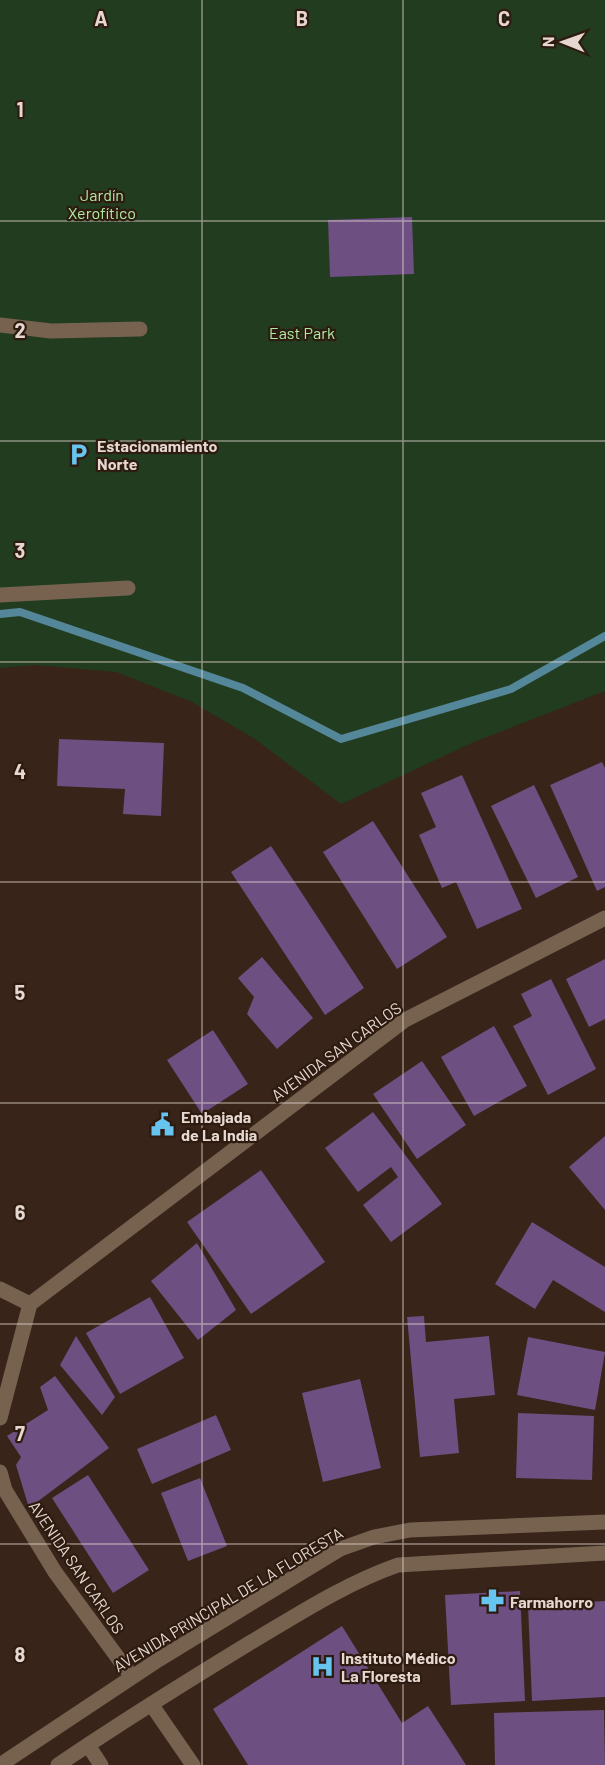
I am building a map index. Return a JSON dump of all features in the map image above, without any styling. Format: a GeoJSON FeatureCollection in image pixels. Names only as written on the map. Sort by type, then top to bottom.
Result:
{"type":"FeatureCollection","features":[{"type":"Feature","properties":{"kind":"street"},"geometry":{"type":"LineString","coordinates":[[0,325],[51,331],[140,329]]}},
{"type":"Feature","properties":{"kind":"street"},"geometry":{"type":"LineString","coordinates":[[0,595],[128,588]]}},
{"type":"Feature","properties":{"kind":"street","name":"AVENIDA SAN CARLOS"},"geometry":{"type":"LineString","coordinates":[[30,1304],[405,1020],[605,918]]}},
{"type":"Feature","properties":{"kind":"street"},"geometry":{"type":"LineString","coordinates":[[0,1288],[30,1304],[0,1418]]}},
{"type":"Feature","properties":{"kind":"street","name":"AVENIDA SAN CARLOS"},"geometry":{"type":"LineString","coordinates":[[0,1472],[5,1490],[55,1572],[132,1677]]}},
{"type":"Feature","properties":{"kind":"street","name":"AVENIDA PRINCIPAL DE LA FLORESTA"},"geometry":{"type":"LineString","coordinates":[[0,1765],[132,1677],[340,1550],[374,1537],[410,1530],[605,1522]]}},
{"type":"Feature","properties":{"kind":"street"},"geometry":{"type":"LineString","coordinates":[[58,1765],[151,1704],[334,1593],[367,1576],[398,1565],[605,1553]]}},
{"type":"Feature","properties":{"kind":"street"},"geometry":{"type":"LineString","coordinates":[[151,1704],[193,1765]]}},
{"type":"Feature","properties":{"kind":"street"},"geometry":{"type":"LineString","coordinates":[[88,1745],[101,1765]]}},
{"type":"Feature","properties":{"kind":"green space","name":"East Park"},"geometry":{"type":"Polygon","coordinates":[[[0,0],[605,0],[605,691],[474,742],[341,804],[255,739],[192,702],[116,672],[36,665],[0,668],[0,0]]]}},
{"type":"Feature","properties":{"kind":"building"},"geometry":{"type":"Polygon","coordinates":[[[412,217],[414,274],[330,277],[328,220],[412,217]]]}},
{"type":"Feature","properties":{"kind":"building"},"geometry":{"type":"Polygon","coordinates":[[[59,739],[164,743],[161,816],[123,814],[125,789],[57,786],[59,739]]]}},
{"type":"Feature","properties":{"kind":"building"},"geometry":{"type":"Polygon","coordinates":[[[602,762],[605,768],[605,887],[597,891],[550,785],[602,762]]]}},
{"type":"Feature","properties":{"kind":"building"},"geometry":{"type":"Polygon","coordinates":[[[462,775],[522,909],[477,929],[456,882],[442,888],[419,835],[436,827],[421,793],[462,775]]]}},
{"type":"Feature","properties":{"kind":"building"},"geometry":{"type":"Polygon","coordinates":[[[534,785],[578,877],[536,898],[491,806],[534,785]]]}},
{"type":"Feature","properties":{"kind":"building"},"geometry":{"type":"Polygon","coordinates":[[[373,821],[447,937],[397,969],[323,852],[373,821]]]}},
{"type":"Feature","properties":{"kind":"building"},"geometry":{"type":"Polygon","coordinates":[[[271,846],[364,988],[325,1015],[231,872],[271,846]]]}},
{"type":"Feature","properties":{"kind":"building"},"geometry":{"type":"Polygon","coordinates":[[[262,957],[313,1018],[277,1049],[247,1014],[254,997],[238,978],[262,957]]]}},
{"type":"Feature","properties":{"kind":"building"},"geometry":{"type":"Polygon","coordinates":[[[605,959],[605,1019],[589,1027],[566,979],[605,959]]]}},
{"type":"Feature","properties":{"kind":"building"},"geometry":{"type":"Polygon","coordinates":[[[551,979],[596,1069],[548,1095],[513,1026],[532,1016],[521,994],[551,979]]]}},
{"type":"Feature","properties":{"kind":"building"},"geometry":{"type":"Polygon","coordinates":[[[494,1026],[527,1086],[474,1116],[441,1057],[494,1026]]]}},
{"type":"Feature","properties":{"kind":"building"},"geometry":{"type":"Polygon","coordinates":[[[213,1030],[248,1084],[202,1114],[167,1060],[213,1030]]]}},
{"type":"Feature","properties":{"kind":"building"},"geometry":{"type":"Polygon","coordinates":[[[422,1061],[466,1125],[417,1159],[373,1094],[422,1061]]]}},
{"type":"Feature","properties":{"kind":"building"},"geometry":{"type":"Polygon","coordinates":[[[373,1112],[442,1204],[391,1242],[363,1205],[398,1177],[391,1167],[358,1192],[325,1148],[373,1112]]]}},
{"type":"Feature","properties":{"kind":"building"},"geometry":{"type":"Polygon","coordinates":[[[605,1136],[605,1210],[569,1167],[605,1136]]]}},
{"type":"Feature","properties":{"kind":"building"},"geometry":{"type":"Polygon","coordinates":[[[261,1170],[325,1262],[251,1314],[187,1222],[261,1170]]]}},
{"type":"Feature","properties":{"kind":"building"},"geometry":{"type":"Polygon","coordinates":[[[532,1222],[605,1267],[605,1312],[553,1280],[535,1309],[495,1284],[532,1222]]]}},
{"type":"Feature","properties":{"kind":"building"},"geometry":{"type":"Polygon","coordinates":[[[197,1243],[236,1310],[198,1340],[151,1281],[197,1243]]]}},
{"type":"Feature","properties":{"kind":"building"},"geometry":{"type":"Polygon","coordinates":[[[150,1297],[184,1358],[120,1394],[86,1333],[150,1297]]]}},
{"type":"Feature","properties":{"kind":"building"},"geometry":{"type":"Polygon","coordinates":[[[424,1316],[426,1342],[489,1336],[495,1395],[454,1399],[459,1453],[420,1457],[407,1317],[424,1316]]]}},
{"type":"Feature","properties":{"kind":"building"},"geometry":{"type":"Polygon","coordinates":[[[76,1336],[115,1397],[102,1415],[60,1365],[76,1336]]]}},
{"type":"Feature","properties":{"kind":"building"},"geometry":{"type":"Polygon","coordinates":[[[528,1337],[605,1352],[595,1410],[517,1395],[528,1337]]]}},
{"type":"Feature","properties":{"kind":"building"},"geometry":{"type":"Polygon","coordinates":[[[55,1376],[109,1448],[29,1508],[16,1465],[21,1457],[7,1436],[48,1410],[40,1387],[55,1376]]]}},
{"type":"Feature","properties":{"kind":"building"},"geometry":{"type":"Polygon","coordinates":[[[360,1379],[381,1468],[323,1482],[302,1393],[360,1379]]]}},
{"type":"Feature","properties":{"kind":"building"},"geometry":{"type":"Polygon","coordinates":[[[518,1413],[594,1416],[592,1480],[516,1478],[518,1413]]]}},
{"type":"Feature","properties":{"kind":"building"},"geometry":{"type":"Polygon","coordinates":[[[216,1415],[231,1450],[152,1484],[137,1449],[216,1415]]]}},
{"type":"Feature","properties":{"kind":"building"},"geometry":{"type":"Polygon","coordinates":[[[88,1475],[149,1570],[113,1593],[52,1498],[88,1475]]]}},
{"type":"Feature","properties":{"kind":"building"},"geometry":{"type":"Polygon","coordinates":[[[200,1478],[227,1546],[188,1561],[161,1493],[200,1478]]]}},
{"type":"Feature","properties":{"kind":"building"},"geometry":{"type":"Polygon","coordinates":[[[520,1591],[525,1701],[451,1705],[445,1595],[520,1591]]]}},
{"type":"Feature","properties":{"kind":"building"},"geometry":{"type":"Polygon","coordinates":[[[605,1601],[605,1697],[532,1701],[528,1605],[605,1601]]]}},
{"type":"Feature","properties":{"kind":"building","name":"Instituto Médico La Floresta"},"geometry":{"type":"Polygon","coordinates":[[[342,1626],[402,1723],[428,1706],[466,1765],[248,1765],[213,1709],[342,1626]]]}},
{"type":"Feature","properties":{"kind":"building"},"geometry":{"type":"Polygon","coordinates":[[[604,1710],[605,1765],[495,1765],[494,1713],[604,1710]]]}},
{"type":"Feature","properties":{"kind":"waterway"},"geometry":{"type":"LineString","coordinates":[[0,614],[20,612],[243,688],[341,739],[511,689],[605,636]]}},
{"type":"Feature","properties":{"kind":"place","name":"Estacionamiento Norte"},"geometry":{"type":"Point","coordinates":[79,454]}},
{"type":"Feature","properties":{"kind":"place","name":"Embajada de La India"},"geometry":{"type":"Point","coordinates":[163,1125]}},
{"type":"Feature","properties":{"kind":"place","name":"Farmahorro"},"geometry":{"type":"Point","coordinates":[492,1601]}},
{"type":"Feature","properties":{"kind":"place","name":"Instituto Médico La Floresta"},"geometry":{"type":"Point","coordinates":[323,1666]}},
{"type":"Feature","properties":{"kind":"park label","name":"Jardín Xerofítico"},"geometry":{"type":"Point","coordinates":[102,203]}}]}
